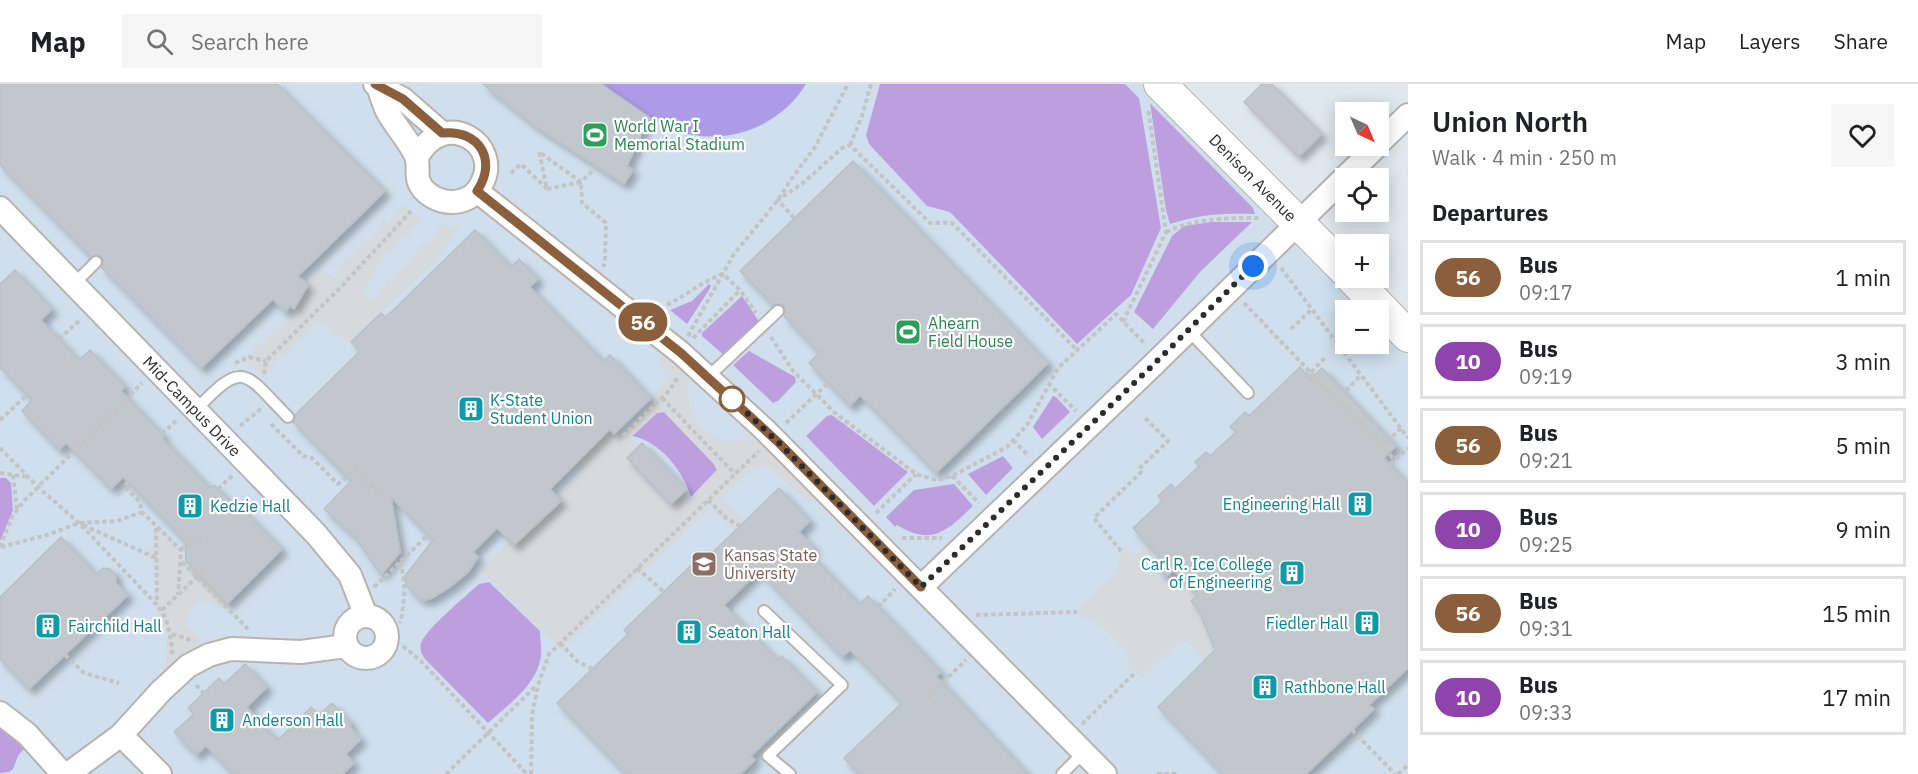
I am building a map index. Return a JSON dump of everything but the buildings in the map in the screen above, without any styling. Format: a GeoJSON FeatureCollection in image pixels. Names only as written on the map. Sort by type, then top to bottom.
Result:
{"type":"FeatureCollection","features":[{"type":"Feature","properties":{"kind":"street"},"geometry":{"type":"LineString","coordinates":[[377,85],[403,99],[428,144]]}},
{"type":"Feature","properties":{"kind":"street"},"geometry":{"type":"LineString","coordinates":[[377,85],[388,114],[428,144]]}},
{"type":"Feature","properties":{"kind":"street","name":"Denison Avenue"},"geometry":{"type":"LineString","coordinates":[[1154,95],[1298,222],[1335,260]]}},
{"type":"Feature","properties":{"kind":"street"},"geometry":{"type":"LineString","coordinates":[[1389,134],[1408,115]]}},
{"type":"Feature","properties":{"kind":"street"},"geometry":{"type":"LineString","coordinates":[[462,134],[471,138],[484,153],[486,163],[486,173],[477,191],[460,201],[440,201],[424,190],[418,181],[416,171],[428,144],[462,134]]}},
{"type":"Feature","properties":{"kind":"street"},"geometry":{"type":"LineString","coordinates":[[921,587],[1367,156]]}},
{"type":"Feature","properties":{"kind":"street"},"geometry":{"type":"LineString","coordinates":[[477,191],[665,340],[708,377],[779,443],[1105,774]]}},
{"type":"Feature","properties":{"kind":"street","name":"Mid-Campus Drive"},"geometry":{"type":"LineString","coordinates":[[0,208],[74,284],[189,413],[316,534],[350,575],[366,616],[379,620],[387,631],[388,638],[383,651],[377,656],[363,659],[356,657],[346,646]]}},
{"type":"Feature","properties":{"kind":"street"},"geometry":{"type":"LineString","coordinates":[[1362,288],[1408,336]]}},
{"type":"Feature","properties":{"kind":"street"},"geometry":{"type":"LineString","coordinates":[[68,774],[121,735],[161,691],[188,666],[209,655],[231,650],[301,652],[346,646],[345,632],[348,625],[353,620],[366,616]]}},
{"type":"Feature","properties":{"kind":"street"},"geometry":{"type":"LineString","coordinates":[[0,713],[27,735],[63,774]]}},
{"type":"Feature","properties":{"kind":"street"},"geometry":{"type":"LineString","coordinates":[[121,735],[160,774]]}},
{"type":"Feature","properties":{"kind":"lane"},"geometry":{"type":"LineString","coordinates":[[74,284],[96,262]]}},
{"type":"Feature","properties":{"kind":"lane"},"geometry":{"type":"LineString","coordinates":[[708,377],[778,311]]}},
{"type":"Feature","properties":{"kind":"lane"},"geometry":{"type":"LineString","coordinates":[[1188,330],[1248,393]]}},
{"type":"Feature","properties":{"kind":"lane"},"geometry":{"type":"LineString","coordinates":[[189,413],[219,386],[233,377],[243,376],[252,380],[288,417]]}},
{"type":"Feature","properties":{"kind":"lane"},"geometry":{"type":"LineString","coordinates":[[764,611],[842,685],[768,756],[790,774]]}},
{"type":"Feature","properties":{"kind":"lane"},"geometry":{"type":"LineString","coordinates":[[1062,774],[1076,745]]}},
{"type":"Feature","properties":{"kind":"path"},"geometry":{"type":"LineString","coordinates":[[740,290],[690,337],[734,254],[778,200],[815,147],[848,84]]}},
{"type":"Feature","properties":{"kind":"path"},"geometry":{"type":"LineString","coordinates":[[778,200],[802,183],[842,148],[850,145],[862,116],[871,84]]}},
{"type":"Feature","properties":{"kind":"path"},"geometry":{"type":"LineString","coordinates":[[1124,322],[1166,232],[1154,95]]}},
{"type":"Feature","properties":{"kind":"path"},"geometry":{"type":"LineString","coordinates":[[850,145],[930,223],[952,223],[1077,350]]}},
{"type":"Feature","properties":{"kind":"path"},"geometry":{"type":"LineString","coordinates":[[547,189],[540,152],[581,182]]}},
{"type":"Feature","properties":{"kind":"path"},"geometry":{"type":"LineString","coordinates":[[512,173],[521,164],[547,189]]}},
{"type":"Feature","properties":{"kind":"path"},"geometry":{"type":"LineString","coordinates":[[547,189],[581,182],[596,167]]}},
{"type":"Feature","properties":{"kind":"path"},"geometry":{"type":"LineString","coordinates":[[581,182],[582,204],[606,223],[605,262],[602,267]]}},
{"type":"Feature","properties":{"kind":"path"},"geometry":{"type":"LineString","coordinates":[[778,200],[794,218]]}},
{"type":"Feature","properties":{"kind":"path"},"geometry":{"type":"LineString","coordinates":[[266,361],[341,287],[413,209]]}},
{"type":"Feature","properties":{"kind":"path"},"geometry":{"type":"LineString","coordinates":[[1166,232],[1184,224],[1216,218],[1260,218]]}},
{"type":"Feature","properties":{"kind":"path"},"geometry":{"type":"LineString","coordinates":[[1279,265],[1408,438]]}},
{"type":"Feature","properties":{"kind":"path"},"geometry":{"type":"LineString","coordinates":[[723,274],[740,290],[793,371],[834,413],[916,474],[936,480],[952,476],[1007,447],[1027,425],[1058,368],[1116,314],[1146,346]]}},
{"type":"Feature","properties":{"kind":"path"},"geometry":{"type":"LineString","coordinates":[[660,308],[677,301],[711,278],[723,274]]}},
{"type":"Feature","properties":{"kind":"path"},"geometry":{"type":"LineString","coordinates":[[1242,300],[1395,460]]}},
{"type":"Feature","properties":{"kind":"path"},"geometry":{"type":"LineString","coordinates":[[1291,329],[1312,309]]}},
{"type":"Feature","properties":{"kind":"path"},"geometry":{"type":"LineString","coordinates":[[59,339],[75,325]]}},
{"type":"Feature","properties":{"kind":"path"},"geometry":{"type":"LineString","coordinates":[[1311,372],[1326,356]]}},
{"type":"Feature","properties":{"kind":"path"},"geometry":{"type":"LineString","coordinates":[[1346,391],[1361,375]]}},
{"type":"Feature","properties":{"kind":"path"},"geometry":{"type":"LineString","coordinates":[[623,436],[662,398],[680,376]]}},
{"type":"Feature","properties":{"kind":"path"},"geometry":{"type":"LineString","coordinates":[[0,547],[17,510],[147,379]]}},
{"type":"Feature","properties":{"kind":"path"},"geometry":{"type":"LineString","coordinates":[[783,425],[828,383]]}},
{"type":"Feature","properties":{"kind":"path"},"geometry":{"type":"LineString","coordinates":[[1048,383],[1077,411]]}},
{"type":"Feature","properties":{"kind":"path"},"geometry":{"type":"LineString","coordinates":[[0,420],[27,395]]}},
{"type":"Feature","properties":{"kind":"path"},"geometry":{"type":"LineString","coordinates":[[662,398],[735,474]]}},
{"type":"Feature","properties":{"kind":"path"},"geometry":{"type":"LineString","coordinates":[[259,410],[303,456],[312,458],[338,484],[355,469],[381,495]]}},
{"type":"Feature","properties":{"kind":"path"},"geometry":{"type":"LineString","coordinates":[[162,434],[189,413]]}},
{"type":"Feature","properties":{"kind":"path"},"geometry":{"type":"LineString","coordinates":[[1360,424],[1370,414]]}},
{"type":"Feature","properties":{"kind":"path"},"geometry":{"type":"LineString","coordinates":[[1121,551],[1094,518],[1141,472],[1139,469],[1168,441],[1143,416]]}},
{"type":"Feature","properties":{"kind":"path"},"geometry":{"type":"LineString","coordinates":[[1382,447],[1401,428]]}},
{"type":"Feature","properties":{"kind":"path"},"geometry":{"type":"LineString","coordinates":[[1013,440],[1029,456]]}},
{"type":"Feature","properties":{"kind":"path"},"geometry":{"type":"LineString","coordinates":[[0,448],[39,488],[79,523],[158,605],[172,634],[172,660]]}},
{"type":"Feature","properties":{"kind":"path"},"geometry":{"type":"LineString","coordinates":[[529,774],[532,716],[538,685],[549,654],[762,448]]}},
{"type":"Feature","properties":{"kind":"path"},"geometry":{"type":"LineString","coordinates":[[1390,464],[1408,448]]}},
{"type":"Feature","properties":{"kind":"path"},"geometry":{"type":"LineString","coordinates":[[0,472],[28,477]]}},
{"type":"Feature","properties":{"kind":"path"},"geometry":{"type":"LineString","coordinates":[[219,489],[236,472]]}},
{"type":"Feature","properties":{"kind":"path"},"geometry":{"type":"LineString","coordinates":[[873,516],[916,474]]}},
{"type":"Feature","properties":{"kind":"path"},"geometry":{"type":"LineString","coordinates":[[13,475],[17,510]]}},
{"type":"Feature","properties":{"kind":"path"},"geometry":{"type":"LineString","coordinates":[[952,476],[982,506]]}},
{"type":"Feature","properties":{"kind":"path"},"geometry":{"type":"LineString","coordinates":[[128,482],[124,486],[140,502],[142,512],[181,550],[182,561],[177,594]]}},
{"type":"Feature","properties":{"kind":"path"},"geometry":{"type":"LineString","coordinates":[[708,500],[726,518],[740,526]]}},
{"type":"Feature","properties":{"kind":"path"},"geometry":{"type":"LineString","coordinates":[[0,547],[47,535],[79,523],[117,521],[142,512]]}},
{"type":"Feature","properties":{"kind":"path"},"geometry":{"type":"LineString","coordinates":[[79,523],[156,558]]}},
{"type":"Feature","properties":{"kind":"path"},"geometry":{"type":"LineString","coordinates":[[156,527],[158,605]]}},
{"type":"Feature","properties":{"kind":"path"},"geometry":{"type":"LineString","coordinates":[[374,588],[428,535]]}},
{"type":"Feature","properties":{"kind":"path"},"geometry":{"type":"LineString","coordinates":[[181,550],[192,538],[210,538]]}},
{"type":"Feature","properties":{"kind":"path"},"geometry":{"type":"LineString","coordinates":[[895,538],[949,538]]}},
{"type":"Feature","properties":{"kind":"path"},"geometry":{"type":"LineString","coordinates":[[182,561],[249,630]]}},
{"type":"Feature","properties":{"kind":"path"},"geometry":{"type":"LineString","coordinates":[[400,562],[404,573],[403,611],[400,623]]}},
{"type":"Feature","properties":{"kind":"path"},"geometry":{"type":"LineString","coordinates":[[637,568],[664,592]]}},
{"type":"Feature","properties":{"kind":"path"},"geometry":{"type":"LineString","coordinates":[[162,610],[203,570]]}},
{"type":"Feature","properties":{"kind":"path"},"geometry":{"type":"LineString","coordinates":[[878,607],[895,589]]}},
{"type":"Feature","properties":{"kind":"path"},"geometry":{"type":"LineString","coordinates":[[950,616],[1077,612]]}},
{"type":"Feature","properties":{"kind":"path"},"geometry":{"type":"LineString","coordinates":[[172,634],[200,642]]}},
{"type":"Feature","properties":{"kind":"path"},"geometry":{"type":"LineString","coordinates":[[560,643],[577,661],[592,669]]}},
{"type":"Feature","properties":{"kind":"path"},"geometry":{"type":"LineString","coordinates":[[403,646],[421,661],[529,774]]}},
{"type":"Feature","properties":{"kind":"path"},"geometry":{"type":"LineString","coordinates":[[927,698],[980,647]]}},
{"type":"Feature","properties":{"kind":"path"},"geometry":{"type":"LineString","coordinates":[[65,655],[84,673],[119,683]]}},
{"type":"Feature","properties":{"kind":"path"},"geometry":{"type":"LineString","coordinates":[[1076,745],[1136,672]]}},
{"type":"Feature","properties":{"kind":"path"},"geometry":{"type":"LineString","coordinates":[[446,774],[538,685]]}},
{"type":"Feature","properties":{"kind":"path"},"geometry":{"type":"LineString","coordinates":[[1352,730],[1397,774],[1408,765]]}},
{"type":"Feature","properties":{"kind":"path"},"geometry":{"type":"LineString","coordinates":[[1157,774],[1177,774]]}},
{"type":"Feature","properties":{"kind":"shaded area","name":"Kansas State University"},"geometry":{"type":"Polygon","coordinates":[[[0,84],[1146,84],[1335,278],[1335,288],[1345,288],[1356,300],[1335,300],[1335,354],[1389,354],[1389,334],[1408,354],[1408,774],[0,774],[0,84]]]}},
{"type":"Feature","properties":{"kind":"shaded area","name":"World War I Memorial Stadium"},"geometry":{"type":"Polygon","coordinates":[[[486,84],[806,84],[784,110],[755,128],[739,133],[722,136],[688,134],[649,117],[627,166],[633,170],[624,184],[535,126],[486,84]]]}},
{"type":"Feature","properties":{"kind":"shaded area"},"geometry":{"type":"Polygon","coordinates":[[[880,84],[1125,84],[1139,98],[1161,228],[1131,295],[1077,344],[950,212],[927,206],[869,144],[866,135],[880,84]]]}},
{"type":"Feature","properties":{"kind":"shaded area"},"geometry":{"type":"Polygon","coordinates":[[[1150,103],[1253,208],[1255,214],[1212,215],[1170,224],[1150,103]]]}},
{"type":"Feature","properties":{"kind":"shaded area"},"geometry":{"type":"Polygon","coordinates":[[[402,204],[421,218],[409,237],[404,234],[391,255],[385,252],[364,294],[374,300],[386,279],[392,282],[405,262],[410,264],[421,243],[429,246],[440,225],[460,226],[440,257],[351,342],[330,332],[332,329],[316,321],[302,340],[298,338],[284,359],[279,356],[266,376],[245,363],[259,342],[264,345],[277,325],[283,327],[318,268],[335,277],[347,256],[353,259],[364,239],[370,242],[383,220],[389,224],[402,204]]]}},
{"type":"Feature","properties":{"kind":"shaded area"},"geometry":{"type":"Polygon","coordinates":[[[1211,222],[1252,222],[1200,272],[1153,329],[1134,312],[1172,236],[1184,226],[1211,222]]]}},
{"type":"Feature","properties":{"kind":"shaded area"},"geometry":{"type":"Polygon","coordinates":[[[709,284],[711,286],[709,290],[687,324],[670,310],[692,301],[709,284]]]}},
{"type":"Feature","properties":{"kind":"shaded area"},"geometry":{"type":"Polygon","coordinates":[[[742,296],[760,323],[726,357],[702,336],[702,333],[742,296]]]}},
{"type":"Feature","properties":{"kind":"shaded area"},"geometry":{"type":"Polygon","coordinates":[[[749,351],[795,377],[796,382],[778,401],[773,403],[733,365],[749,351]]]}},
{"type":"Feature","properties":{"kind":"shaded area"},"geometry":{"type":"Polygon","coordinates":[[[664,354],[688,380],[689,404],[699,426],[719,439],[728,441],[749,439],[764,442],[819,495],[809,504],[769,467],[763,465],[752,468],[723,496],[725,502],[745,521],[734,531],[715,511],[708,510],[561,650],[480,569],[509,541],[490,523],[555,499],[579,475],[572,467],[610,429],[614,433],[618,430],[622,434],[652,404],[650,402],[652,396],[667,379],[665,371],[657,362],[664,354]],[[664,412],[657,413],[630,438],[665,465],[682,488],[687,501],[717,470],[714,464],[664,412]]]}},
{"type":"Feature","properties":{"kind":"shaded area"},"geometry":{"type":"Polygon","coordinates":[[[1053,396],[1070,412],[1042,439],[1033,427],[1053,396]]]}},
{"type":"Feature","properties":{"kind":"shaded area"},"geometry":{"type":"Polygon","coordinates":[[[664,412],[714,464],[717,470],[691,497],[683,478],[669,459],[652,444],[632,436],[657,413],[664,412]]]}},
{"type":"Feature","properties":{"kind":"shaded area"},"geometry":{"type":"Polygon","coordinates":[[[832,415],[908,472],[874,506],[806,436],[827,416],[832,415]]]}},
{"type":"Feature","properties":{"kind":"shaded area"},"geometry":{"type":"Polygon","coordinates":[[[1003,456],[1013,468],[986,495],[968,474],[1003,456]]]}},
{"type":"Feature","properties":{"kind":"shaded area"},"geometry":{"type":"Polygon","coordinates":[[[0,478],[6,478],[11,483],[13,510],[0,541],[0,478]]]}},
{"type":"Feature","properties":{"kind":"shaded area"},"geometry":{"type":"Polygon","coordinates":[[[954,484],[973,506],[956,522],[939,533],[920,535],[897,525],[895,527],[886,517],[914,490],[954,484]]]}},
{"type":"Feature","properties":{"kind":"shaded area"},"geometry":{"type":"Polygon","coordinates":[[[157,525],[181,550],[182,557],[193,568],[200,568],[204,580],[227,604],[220,610],[212,602],[199,600],[189,609],[186,625],[200,640],[202,647],[169,672],[165,667],[166,634],[156,609],[154,565],[149,558],[149,549],[153,546],[152,530],[157,525]]]}},
{"type":"Feature","properties":{"kind":"shaded area"},"geometry":{"type":"Polygon","coordinates":[[[1151,546],[1154,550],[1142,562],[1161,581],[1174,570],[1198,595],[1191,602],[1198,609],[1234,630],[1207,664],[1188,641],[1181,641],[1141,678],[1136,672],[1128,670],[1129,654],[1095,619],[1083,618],[1077,612],[1118,571],[1121,551],[1125,547],[1135,555],[1151,546]]]}},
{"type":"Feature","properties":{"kind":"shaded area"},"geometry":{"type":"Polygon","coordinates":[[[489,582],[540,631],[541,653],[534,676],[528,685],[488,723],[426,660],[420,648],[430,629],[447,612],[479,584],[489,582]]]}},
{"type":"Feature","properties":{"kind":"shaded area"},"geometry":{"type":"Polygon","coordinates":[[[0,722],[26,746],[18,756],[13,769],[0,773],[0,722]]]}},
{"type":"Feature","properties":{"kind":"bus line","name":"56"},"geometry":{"type":"LineString","coordinates":[[375,84],[403,99],[442,133],[452,132],[471,138],[484,153],[486,163],[483,183],[477,191],[681,353],[779,443],[921,587]]}},
{"type":"Feature","properties":{"kind":"place","name":"World War I Memorial Stadium"},"geometry":{"type":"Point","coordinates":[595,135]}},
{"type":"Feature","properties":{"kind":"place","name":"Ahearn Field House"},"geometry":{"type":"Point","coordinates":[908,332]}},
{"type":"Feature","properties":{"kind":"place","name":"K-State Student Union"},"geometry":{"type":"Point","coordinates":[471,409]}},
{"type":"Feature","properties":{"kind":"place","name":"Engineering Hall"},"geometry":{"type":"Point","coordinates":[1360,504]}},
{"type":"Feature","properties":{"kind":"place","name":"Kedzie Hall"},"geometry":{"type":"Point","coordinates":[190,506]}},
{"type":"Feature","properties":{"kind":"place","name":"Kansas State University"},"geometry":{"type":"Point","coordinates":[704,564]}},
{"type":"Feature","properties":{"kind":"place","name":"Carl R. Ice College of Engineering"},"geometry":{"type":"Point","coordinates":[1292,573]}},
{"type":"Feature","properties":{"kind":"place","name":"Fiedler Hall"},"geometry":{"type":"Point","coordinates":[1367,623]}},
{"type":"Feature","properties":{"kind":"place","name":"Fairchild Hall"},"geometry":{"type":"Point","coordinates":[48,626]}},
{"type":"Feature","properties":{"kind":"place","name":"Seaton Hall"},"geometry":{"type":"Point","coordinates":[689,632]}},
{"type":"Feature","properties":{"kind":"place","name":"Rathbone Hall"},"geometry":{"type":"Point","coordinates":[1265,687]}},
{"type":"Feature","properties":{"kind":"place","name":"Anderson Hall"},"geometry":{"type":"Point","coordinates":[222,720]}},
{"type":"Feature","properties":{"kind":"route"},"geometry":{"type":"LineString","coordinates":[[732,399],[779,443],[921,587],[1253,266]]}}]}
